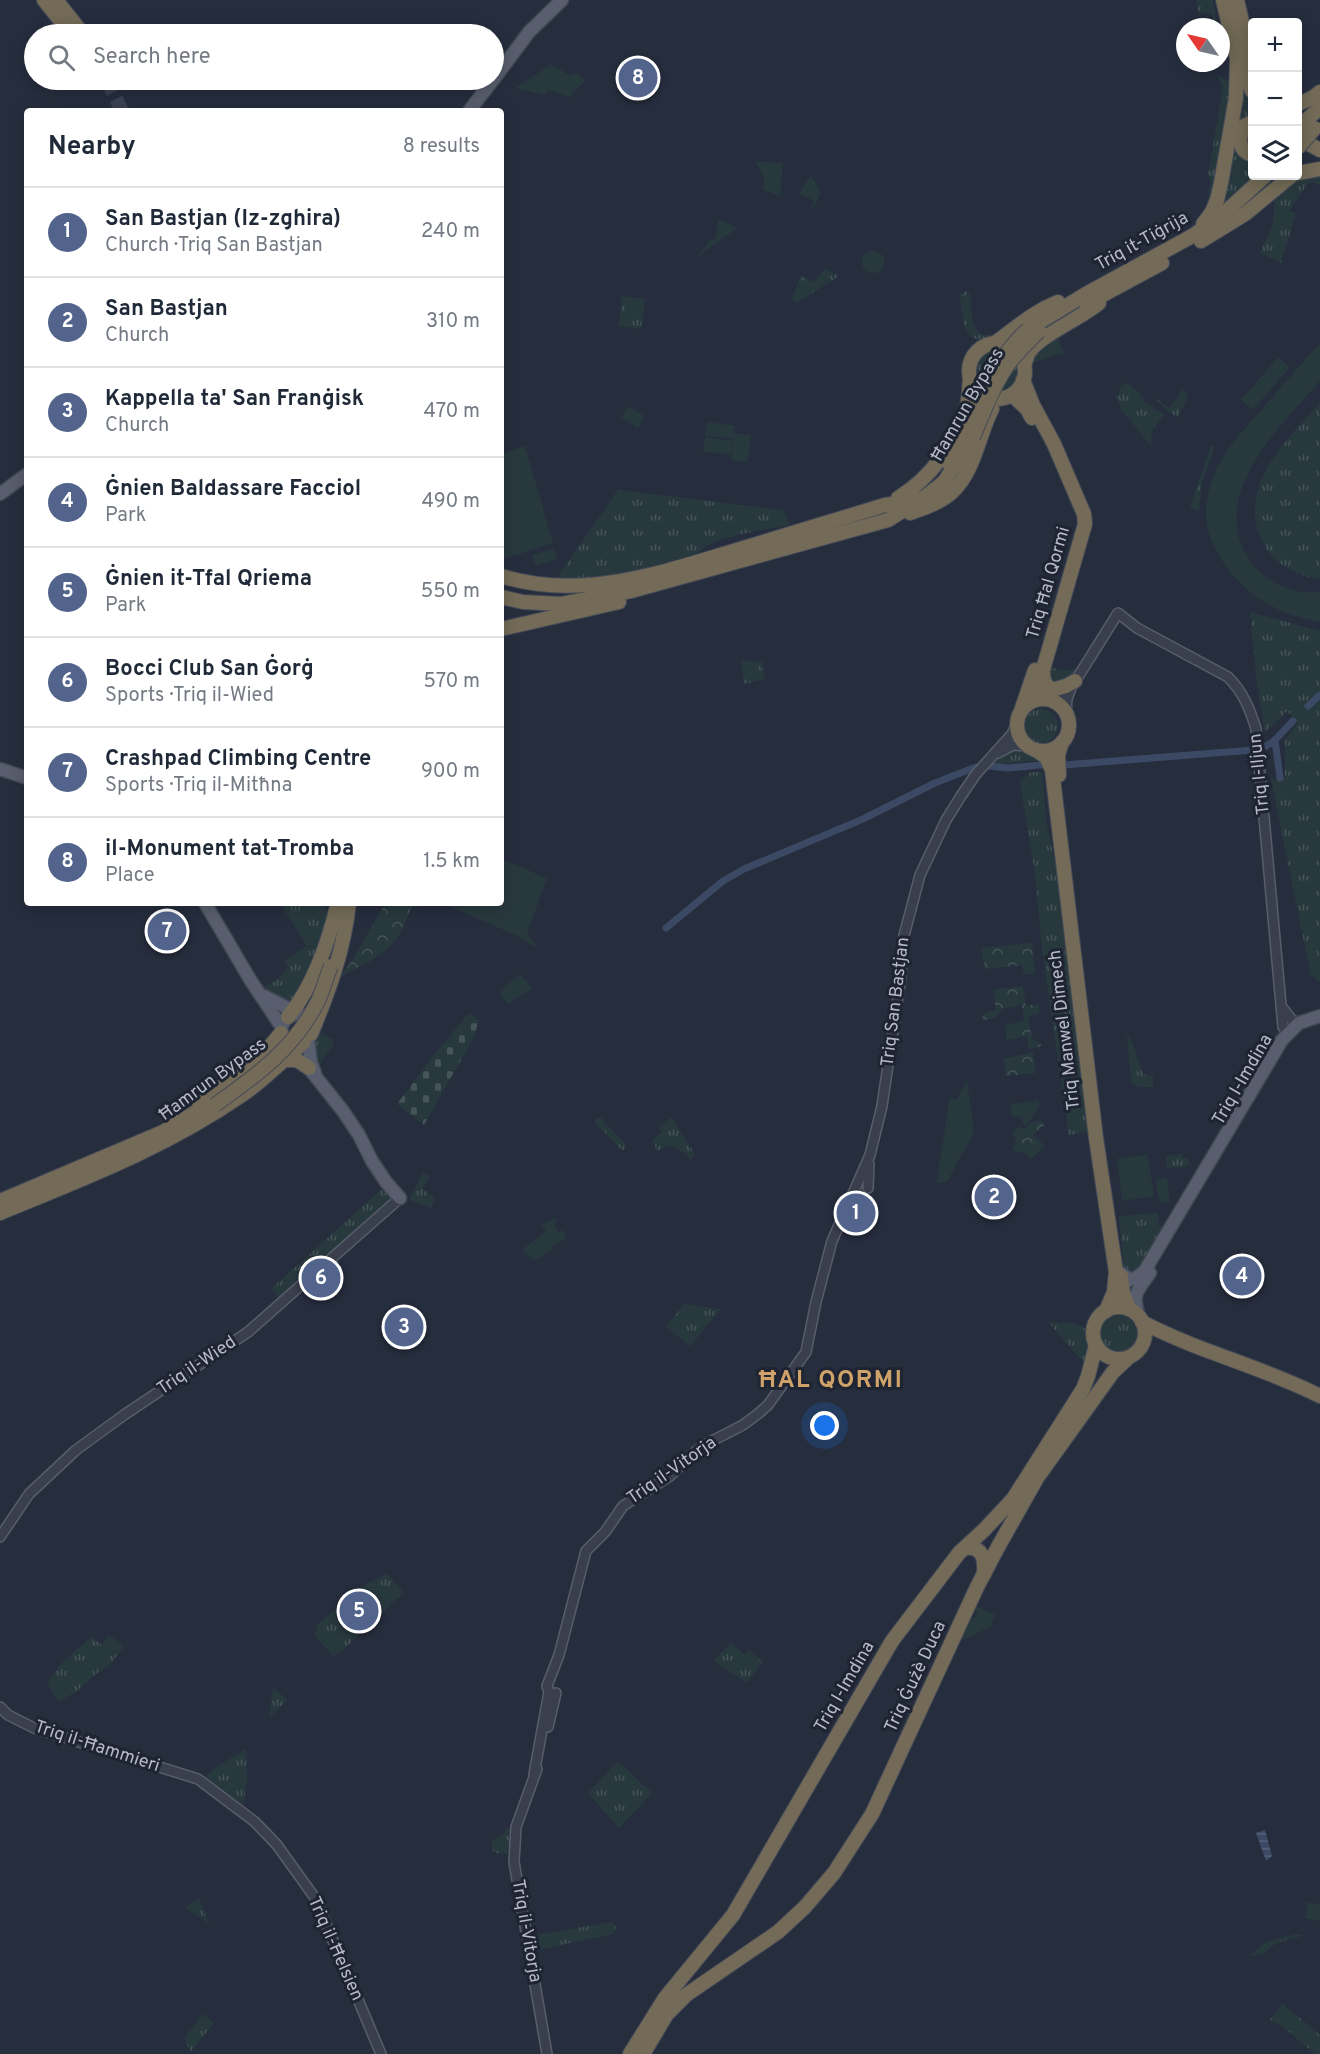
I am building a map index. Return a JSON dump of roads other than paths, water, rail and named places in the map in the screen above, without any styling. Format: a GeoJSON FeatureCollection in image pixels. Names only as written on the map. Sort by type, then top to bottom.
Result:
{"type":"FeatureCollection","features":[{"type":"Feature","properties":{"kind":"highway"},"geometry":{"type":"LineString","coordinates":[[44,0],[63,24]]}},
{"type":"Feature","properties":{"kind":"highway"},"geometry":{"type":"LineString","coordinates":[[56,0],[75,24]]}},
{"type":"Feature","properties":{"kind":"highway"},"geometry":{"type":"LineString","coordinates":[[1223,0],[1237,59],[1248,82]]}},
{"type":"Feature","properties":{"kind":"highway"},"geometry":{"type":"LineString","coordinates":[[1237,0],[1248,48]]}},
{"type":"Feature","properties":{"kind":"highway"},"geometry":{"type":"LineString","coordinates":[[1196,239],[1217,200],[1236,98],[1237,59]]}},
{"type":"Feature","properties":{"kind":"highway"},"geometry":{"type":"LineString","coordinates":[[1302,102],[1320,92]]}},
{"type":"Feature","properties":{"kind":"highway"},"geometry":{"type":"LineString","coordinates":[[1302,142],[1320,109]]}},
{"type":"Feature","properties":{"kind":"highway"},"geometry":{"type":"LineString","coordinates":[[1248,124],[1244,126],[1239,136],[1240,145],[1248,153]]}},
{"type":"Feature","properties":{"kind":"highway"},"geometry":{"type":"LineString","coordinates":[[1302,139],[1320,150]]}},
{"type":"Feature","properties":{"kind":"highway"},"geometry":{"type":"LineString","coordinates":[[1302,172],[1320,169]]}},
{"type":"Feature","properties":{"kind":"highway","name":"Triq it-Tiġrija"},"geometry":{"type":"LineString","coordinates":[[1033,330],[1086,294],[1196,239],[1261,180]]}},
{"type":"Feature","properties":{"kind":"highway","name":"Triq it-Tiġrija"},"geometry":{"type":"LineString","coordinates":[[1033,330],[1119,287],[1196,239],[1269,180]]}},
{"type":"Feature","properties":{"kind":"highway"},"geometry":{"type":"LineString","coordinates":[[1196,239],[1245,214],[1286,180]]}},
{"type":"Feature","properties":{"kind":"highway"},"geometry":{"type":"LineString","coordinates":[[1086,294],[1041,309],[974,356],[969,369],[970,378],[979,393],[986,397],[1006,397],[1019,388],[1029,352],[1039,341],[1086,314],[1119,287]]}},
{"type":"Feature","properties":{"kind":"highway","name":"Ħamrun Bypass"},"geometry":{"type":"LineString","coordinates":[[738,562],[888,520],[929,494],[944,482],[969,432],[994,368],[1014,342],[1033,330]]}},
{"type":"Feature","properties":{"kind":"highway"},"geometry":{"type":"LineString","coordinates":[[991,344],[1002,343],[1012,347],[1020,355],[1024,365]]}},
{"type":"Feature","properties":{"kind":"highway","name":"Ħamrun Bypass"},"geometry":{"type":"LineString","coordinates":[[885,505],[904,494],[928,475],[943,455],[956,433],[967,405],[970,378]]}},
{"type":"Feature","properties":{"kind":"highway","name":"Triq Ħal Qormi"},"geometry":{"type":"LineString","coordinates":[[1023,380],[1033,405],[1054,444],[1084,514],[1085,524],[1043,670],[1041,693],[1050,700]]}},
{"type":"Feature","properties":{"kind":"highway","name":"Ħamrun Bypass"},"geometry":{"type":"LineString","coordinates":[[897,516],[933,505],[952,492],[974,458],[991,410],[1006,397]]}},
{"type":"Feature","properties":{"kind":"highway","name":"Triq Ħal Qormi"},"geometry":{"type":"LineString","coordinates":[[1006,397],[1026,409],[1069,487],[1077,520],[1064,575],[1022,708]]}},
{"type":"Feature","properties":{"kind":"highway","name":"Ħamrun Bypass"},"geometry":{"type":"LineString","coordinates":[[681,566],[885,505],[906,502],[933,481],[969,432]]}},
{"type":"Feature","properties":{"kind":"highway"},"geometry":{"type":"LineString","coordinates":[[504,597],[523,602],[561,604],[631,591],[738,562]]}},
{"type":"Feature","properties":{"kind":"highway"},"geometry":{"type":"LineString","coordinates":[[504,628],[647,596],[738,562]]}},
{"type":"Feature","properties":{"kind":"highway"},"geometry":{"type":"LineString","coordinates":[[504,577],[523,583],[561,587],[616,583],[681,566]]}},
{"type":"Feature","properties":{"kind":"highway"},"geometry":{"type":"LineString","coordinates":[[504,595],[562,596],[615,591],[657,578],[681,566]]}},
{"type":"Feature","properties":{"kind":"highway"},"geometry":{"type":"LineString","coordinates":[[504,570],[540,584]]}},
{"type":"Feature","properties":{"kind":"highway"},"geometry":{"type":"LineString","coordinates":[[1043,670],[1043,679],[1052,690],[1073,685]]}},
{"type":"Feature","properties":{"kind":"highway"},"geometry":{"type":"LineString","coordinates":[[1050,700],[1066,712],[1069,727],[1062,742],[1050,750],[1031,748],[1021,740],[1016,725],[1022,708],[1029,702],[1050,700]]}},
{"type":"Feature","properties":{"kind":"highway","name":"Triq Manwel Dimech"},"geometry":{"type":"LineString","coordinates":[[1062,742],[1058,755],[1058,768],[1123,1292],[1137,1316]]}},
{"type":"Feature","properties":{"kind":"highway","name":"Triq Manwel Dimech"},"geometry":{"type":"LineString","coordinates":[[1031,748],[1046,757],[1052,770],[1096,1138],[1116,1272],[1114,1292],[1106,1311]]}},
{"type":"Feature","properties":{"kind":"highway"},"geometry":{"type":"LineString","coordinates":[[0,1213],[116,1160],[159,1128],[232,1082],[293,1029],[339,906]]}},
{"type":"Feature","properties":{"kind":"highway","name":"Ħamrun Bypass"},"geometry":{"type":"LineString","coordinates":[[328,965],[340,906]]}},
{"type":"Feature","properties":{"kind":"highway","name":"Ħamrun Bypass"},"geometry":{"type":"LineString","coordinates":[[116,1160],[213,1103],[263,1065],[280,1047],[313,999],[328,965],[347,906]]}},
{"type":"Feature","properties":{"kind":"highway"},"geometry":{"type":"LineString","coordinates":[[0,1201],[167,1141],[242,1095],[337,968],[345,934],[348,906]]}},
{"type":"Feature","properties":{"kind":"highway"},"geometry":{"type":"LineString","coordinates":[[293,1029],[297,1060],[312,1071]]}},
{"type":"Feature","properties":{"kind":"highway"},"geometry":{"type":"LineString","coordinates":[[1179,1341],[1158,1341],[1142,1347],[1127,1359],[1109,1358],[1101,1353],[1093,1334],[1096,1320],[1106,1311],[1114,1308],[1137,1316],[1179,1341],[1320,1396]]}},
{"type":"Feature","properties":{"kind":"highway"},"geometry":{"type":"LineString","coordinates":[[1137,1316],[1145,1330],[1142,1347]]}},
{"type":"Feature","properties":{"kind":"highway","name":"Triq l-Imdina"},"geometry":{"type":"LineString","coordinates":[[630,2054],[660,2005],[733,1915],[892,1641],[965,1548],[1013,1499],[1074,1405],[1088,1376],[1096,1345]]}},
{"type":"Feature","properties":{"kind":"highway","name":"Triq Ġużè Duca"},"geometry":{"type":"LineString","coordinates":[[705,1980],[778,1932],[806,1907],[834,1873],[872,1814],[984,1574],[1037,1478],[1113,1372],[1127,1359]]}},
{"type":"Feature","properties":{"kind":"highway"},"geometry":{"type":"LineString","coordinates":[[984,1530],[981,1536],[983,1544],[990,1548],[998,1547]]}},
{"type":"Feature","properties":{"kind":"highway"},"geometry":{"type":"LineString","coordinates":[[965,1548],[974,1548],[980,1552],[984,1563],[984,1574]]}},
{"type":"Feature","properties":{"kind":"highway"},"geometry":{"type":"LineString","coordinates":[[872,1792],[872,1814]]}},
{"type":"Feature","properties":{"kind":"highway"},"geometry":{"type":"LineString","coordinates":[[712,1941],[714,1956],[723,1963],[731,1965]]}},
{"type":"Feature","properties":{"kind":"highway"},"geometry":{"type":"LineString","coordinates":[[643,2054],[667,2014],[705,1980],[707,1973],[704,1966],[693,1963]]}},
{"type":"Feature","properties":{"kind":"main road"},"geometry":{"type":"LineString","coordinates":[[504,65],[529,32],[562,0]]}},
{"type":"Feature","properties":{"kind":"main road"},"geometry":{"type":"LineString","coordinates":[[471,108],[485,90]]}},
{"type":"Feature","properties":{"kind":"main road"},"geometry":{"type":"LineString","coordinates":[[0,495],[24,476]]}},
{"type":"Feature","properties":{"kind":"main road"},"geometry":{"type":"LineString","coordinates":[[0,769],[24,777]]}},
{"type":"Feature","properties":{"kind":"main road"},"geometry":{"type":"LineString","coordinates":[[207,906],[261,994],[293,1029],[311,1063],[312,1071],[358,1135],[386,1182],[400,1198]]}},
{"type":"Feature","properties":{"kind":"main road"},"geometry":{"type":"LineString","coordinates":[[261,994],[293,1029]]}},
{"type":"Feature","properties":{"kind":"main road"},"geometry":{"type":"LineString","coordinates":[[1290,1034],[1299,1023],[1320,1016]]}},
{"type":"Feature","properties":{"kind":"main road","name":"Triq l-Imdina"},"geometry":{"type":"LineString","coordinates":[[1121,1273],[1130,1280],[1144,1272],[1282,1040],[1290,1034]]}},
{"type":"Feature","properties":{"kind":"main road","name":"Triq l-Imdina"},"geometry":{"type":"LineString","coordinates":[[1137,1316],[1136,1291],[1150,1274],[1290,1034]]}},
{"type":"Feature","properties":{"kind":"street","name":"Triq l-Iljun"},"geometry":{"type":"LineString","coordinates":[[1073,685],[1118,613],[1137,628],[1228,677],[1239,688],[1251,712],[1256,729],[1282,1027],[1290,1034]]}},
{"type":"Feature","properties":{"kind":"street"},"geometry":{"type":"LineString","coordinates":[[1050,700],[1073,685]]}},
{"type":"Feature","properties":{"kind":"street"},"geometry":{"type":"LineString","coordinates":[[1066,712],[1067,699],[1073,685]]}},
{"type":"Feature","properties":{"kind":"street","name":"Triq San Bastjan"},"geometry":{"type":"LineString","coordinates":[[806,1352],[832,1241],[870,1155],[882,1106],[902,977],[902,943],[920,875],[946,820],[976,774],[1012,734],[1016,725]]}},
{"type":"Feature","properties":{"kind":"street","name":"Triq San Bastjan"},"geometry":{"type":"LineString","coordinates":[[989,760],[1013,745],[1031,748]]}},
{"type":"Feature","properties":{"kind":"street"},"geometry":{"type":"LineString","coordinates":[[1281,1006],[1292,1020],[1299,1023]]}},
{"type":"Feature","properties":{"kind":"street","name":"Triq San Bastjan"},"geometry":{"type":"LineString","coordinates":[[868,1188],[870,1155]]}},
{"type":"Feature","properties":{"kind":"street","name":"Triq San Bastjan"},"geometry":{"type":"LineString","coordinates":[[856,1189],[863,1182],[869,1170]]}},
{"type":"Feature","properties":{"kind":"street","name":"Triq il-Wied"},"geometry":{"type":"LineString","coordinates":[[0,1537],[28,1494],[76,1450],[248,1332],[400,1198]]}},
{"type":"Feature","properties":{"kind":"street","name":"Triq il-Vitorja"},"geometry":{"type":"LineString","coordinates":[[547,2054],[514,1863],[516,1827],[534,1774],[586,1551],[605,1532],[623,1506],[670,1476],[695,1452],[743,1425],[768,1405],[806,1352]]}},
{"type":"Feature","properties":{"kind":"street","name":"Triq il-Ħammieri"},"geometry":{"type":"LineString","coordinates":[[0,1707],[9,1715],[34,1728],[198,1779]]}},
{"type":"Feature","properties":{"kind":"street","name":"Triq il-Ħelsien"},"geometry":{"type":"LineString","coordinates":[[198,1779],[244,1813],[277,1845],[315,1898],[381,2054]]}},
{"type":"Feature","properties":{"kind":"water"},"geometry":{"type":"Polygon","coordinates":[[[1265,1830],[1272,1856],[1266,1861],[1256,1833],[1265,1830]]]}},
{"type":"Feature","properties":{"kind":"waterway"},"geometry":{"type":"LineString","coordinates":[[1308,706],[1320,695]]}},
{"type":"Feature","properties":{"kind":"waterway"},"geometry":{"type":"LineString","coordinates":[[1266,746],[1273,742],[1293,721]]}},
{"type":"Feature","properties":{"kind":"waterway"},"geometry":{"type":"LineString","coordinates":[[1275,740],[1280,778]]}},
{"type":"Feature","properties":{"kind":"waterway"},"geometry":{"type":"LineString","coordinates":[[1064,765],[1253,750]]}},
{"type":"Feature","properties":{"kind":"waterway"},"geometry":{"type":"LineString","coordinates":[[989,766],[1007,768],[1041,765]]}},
{"type":"Feature","properties":{"kind":"waterway"},"geometry":{"type":"LineString","coordinates":[[666,928],[723,881],[744,869],[863,819],[935,783],[976,767]]}},
{"type":"Feature","properties":{"kind":"tunnel"},"geometry":{"type":"LineString","coordinates":[[112,90],[121,108]]}},
{"type":"Feature","properties":{"kind":"place","name":"il-Monument tat-Tromba"},"geometry":{"type":"Point","coordinates":[638,78]}},
{"type":"Feature","properties":{"kind":"place","name":"Crashpad Climbing Centre"},"geometry":{"type":"Point","coordinates":[167,931]}},
{"type":"Feature","properties":{"kind":"place","name":"San Bastjan"},"geometry":{"type":"Point","coordinates":[994,1197]}},
{"type":"Feature","properties":{"kind":"place","name":"San Bastjan (Iz-zghira)"},"geometry":{"type":"Point","coordinates":[856,1213]}},
{"type":"Feature","properties":{"kind":"place","name":"Ġnien Baldassare Facciol"},"geometry":{"type":"Point","coordinates":[1242,1276]}},
{"type":"Feature","properties":{"kind":"place","name":"Bocci Club San Ġorġ"},"geometry":{"type":"Point","coordinates":[321,1278]}},
{"type":"Feature","properties":{"kind":"place","name":"Kappella ta' San Franġisk"},"geometry":{"type":"Point","coordinates":[404,1327]}},
{"type":"Feature","properties":{"kind":"place","name":"Ġnien it-Tfal Qriema"},"geometry":{"type":"Point","coordinates":[359,1611]}},
{"type":"Feature","properties":{"kind":"district","name":"ĦAL QORMI"},"geometry":{"type":"Point","coordinates":[831,1381]}}]}
